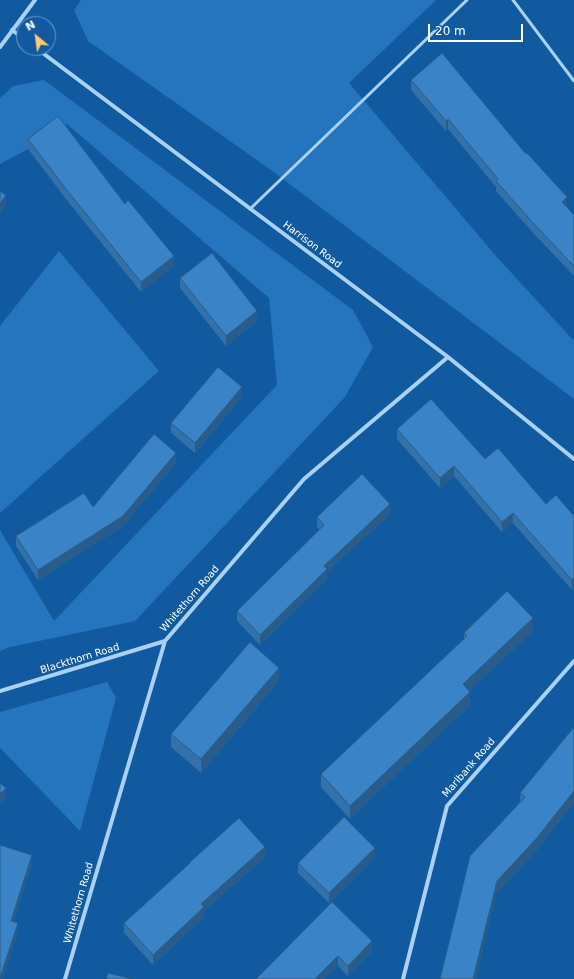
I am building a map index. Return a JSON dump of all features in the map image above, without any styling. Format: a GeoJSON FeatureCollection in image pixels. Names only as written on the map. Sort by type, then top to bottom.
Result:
{"type":"FeatureCollection","features":[{"type":"Feature","properties":{"kind":"street"},"geometry":{"type":"LineString","coordinates":[[0,48],[34,0]]}},
{"type":"Feature","properties":{"kind":"street"},"geometry":{"type":"LineString","coordinates":[[12,30],[16,33]]}},
{"type":"Feature","properties":{"kind":"street","name":"Harrison Road"},"geometry":{"type":"LineString","coordinates":[[47,56],[448,357],[574,459]]}},
{"type":"Feature","properties":{"kind":"street","name":"Whitethorn Road"},"geometry":{"type":"LineString","coordinates":[[65,979],[165,641],[304,479],[448,357]]}},
{"type":"Feature","properties":{"kind":"street","name":"Blackthorn Road"},"geometry":{"type":"LineString","coordinates":[[0,691],[165,641]]}},
{"type":"Feature","properties":{"kind":"street","name":"Marlbank Road"},"geometry":{"type":"LineString","coordinates":[[403,979],[447,806],[574,661]]}},
{"type":"Feature","properties":{"kind":"lane"},"geometry":{"type":"LineString","coordinates":[[250,209],[467,0]]}},
{"type":"Feature","properties":{"kind":"lane"},"geometry":{"type":"LineString","coordinates":[[513,0],[574,81]]}},
{"type":"Feature","properties":{"kind":"shaded area"},"geometry":{"type":"Polygon","coordinates":[[[81,0],[436,0],[349,83],[496,256],[574,341],[574,399],[271,170],[88,41],[74,10],[81,0]]]}},
{"type":"Feature","properties":{"kind":"shaded area"},"geometry":{"type":"Polygon","coordinates":[[[44,80],[353,310],[373,347],[345,397],[135,621],[10,647],[0,651],[0,530],[54,621],[277,385],[269,298],[67,124],[58,126],[28,149],[0,164],[0,98],[13,86],[44,80]]]}},
{"type":"Feature","properties":{"kind":"shaded area"},"geometry":{"type":"Polygon","coordinates":[[[59,251],[159,371],[0,513],[0,326],[59,251]]]}},
{"type":"Feature","properties":{"kind":"shaded area"},"geometry":{"type":"Polygon","coordinates":[[[107,682],[116,698],[80,831],[0,748],[0,712],[107,682]]]}},
{"type":"Feature","properties":{"kind":"building"},"geometry":{"type":"Polygon","coordinates":[[[442,53],[526,154],[527,153],[567,197],[562,202],[574,215],[574,266],[496,181],[498,179],[448,119],[446,121],[411,80],[442,53]]]}},
{"type":"Feature","properties":{"kind":"building"},"geometry":{"type":"Polygon","coordinates":[[[58,116],[125,204],[128,200],[174,256],[141,282],[28,139],[58,116]]]}},
{"type":"Feature","properties":{"kind":"building"},"geometry":{"type":"Polygon","coordinates":[[[0,191],[6,195],[0,204],[0,191]]]}},
{"type":"Feature","properties":{"kind":"building"},"geometry":{"type":"Polygon","coordinates":[[[212,253],[257,311],[226,336],[180,278],[212,253]]]}},
{"type":"Feature","properties":{"kind":"building"},"geometry":{"type":"Polygon","coordinates":[[[218,367],[242,387],[195,443],[171,423],[218,367]]]}},
{"type":"Feature","properties":{"kind":"building"},"geometry":{"type":"Polygon","coordinates":[[[431,399],[485,459],[498,448],[546,504],[556,495],[574,516],[574,578],[572,580],[513,513],[502,522],[454,466],[440,478],[397,429],[431,399]]]}},
{"type":"Feature","properties":{"kind":"building"},"geometry":{"type":"Polygon","coordinates":[[[154,434],[176,453],[123,516],[38,570],[16,536],[84,493],[93,507],[154,434]]]}},
{"type":"Feature","properties":{"kind":"building"},"geometry":{"type":"Polygon","coordinates":[[[362,474],[390,504],[324,566],[327,569],[260,635],[237,611],[324,525],[317,517],[362,474]]]}},
{"type":"Feature","properties":{"kind":"building"},"geometry":{"type":"Polygon","coordinates":[[[507,591],[533,618],[463,684],[470,692],[350,806],[321,774],[467,636],[464,633],[507,591]]]}},
{"type":"Feature","properties":{"kind":"building"},"geometry":{"type":"Polygon","coordinates":[[[250,642],[279,668],[201,759],[171,734],[250,642]]]}},
{"type":"Feature","properties":{"kind":"building"},"geometry":{"type":"Polygon","coordinates":[[[574,727],[574,791],[536,839],[497,881],[473,979],[440,979],[470,856],[525,797],[520,793],[574,727]]]}},
{"type":"Feature","properties":{"kind":"building"},"geometry":{"type":"Polygon","coordinates":[[[0,783],[6,788],[0,794],[0,783]]]}},
{"type":"Feature","properties":{"kind":"building"},"geometry":{"type":"Polygon","coordinates":[[[344,817],[375,848],[329,893],[298,863],[344,817]]]}},
{"type":"Feature","properties":{"kind":"building"},"geometry":{"type":"Polygon","coordinates":[[[239,818],[265,847],[201,904],[204,907],[153,955],[124,923],[239,818]]]}},
{"type":"Feature","properties":{"kind":"building"},"geometry":{"type":"Polygon","coordinates":[[[0,845],[32,855],[11,921],[18,923],[0,978],[0,845]]]}},
{"type":"Feature","properties":{"kind":"building"},"geometry":{"type":"Polygon","coordinates":[[[332,902],[372,941],[348,966],[338,956],[315,979],[256,979],[332,902]]]}},
{"type":"Feature","properties":{"kind":"building"},"geometry":{"type":"Polygon","coordinates":[[[108,973],[132,979],[106,979],[108,973]]]}}]}
